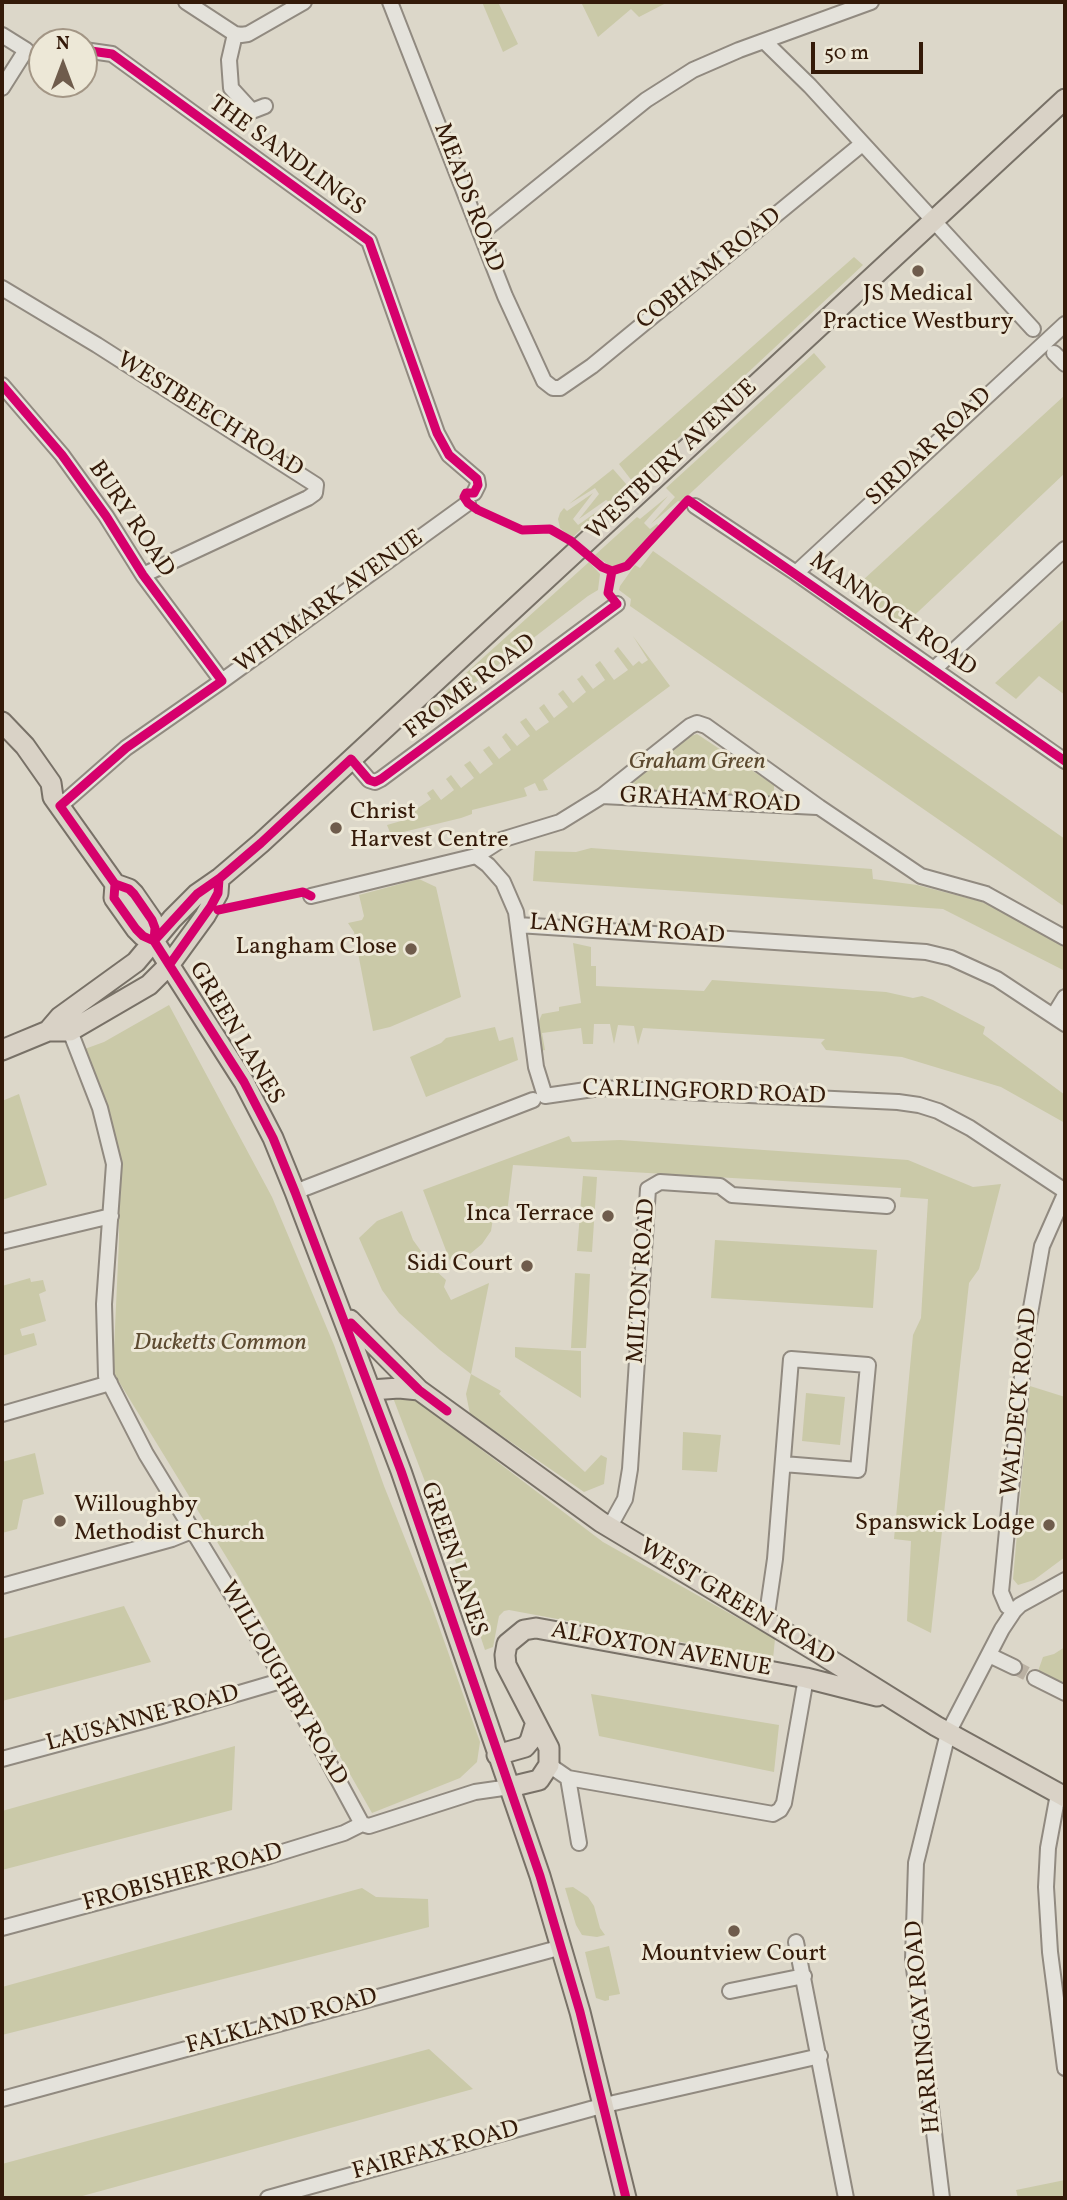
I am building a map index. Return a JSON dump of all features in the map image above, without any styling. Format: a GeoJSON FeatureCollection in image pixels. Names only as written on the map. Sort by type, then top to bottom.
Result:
{"type":"FeatureCollection","features":[{"type":"Feature","properties":{"kind":"main road","name":"WESTBURY AVENUE"},"geometry":{"type":"LineString","coordinates":[[48,1031],[60,1017],[136,962],[197,894],[219,879],[351,760],[1065,99]]}},
{"type":"Feature","properties":{"kind":"main road","name":"GREEN LANES"},"geometry":{"type":"LineString","coordinates":[[3,724],[25,746],[51,783],[56,802],[115,884],[114,898],[143,936],[154,941],[170,964],[253,1097],[273,1138],[371,1390],[510,1787],[562,1947],[605,2105],[626,2198]]}},
{"type":"Feature","properties":{"kind":"main road","name":"WESTBURY AVENUE"},"geometry":{"type":"LineString","coordinates":[[70,1031],[149,985],[170,964],[211,906],[218,893],[219,879]]}},
{"type":"Feature","properties":{"kind":"main road"},"geometry":{"type":"LineString","coordinates":[[2,1050],[48,1031],[70,1031]]}},
{"type":"Feature","properties":{"kind":"main road","name":"WEST GREEN ROAD"},"geometry":{"type":"LineString","coordinates":[[335,1295],[351,1322],[419,1390],[610,1528],[819,1653],[892,1700],[1061,1795]]}},
{"type":"Feature","properties":{"kind":"main road"},"geometry":{"type":"LineString","coordinates":[[371,1390],[419,1390]]}},
{"type":"Feature","properties":{"kind":"main road","name":"ALFOXTON AVENUE"},"geometry":{"type":"LineString","coordinates":[[536,1725],[506,1665],[505,1655],[507,1644],[514,1637],[524,1630],[536,1628],[806,1678],[892,1700]]}},
{"type":"Feature","properties":{"kind":"main road"},"geometry":{"type":"LineString","coordinates":[[806,1678],[819,1673],[823,1667],[824,1660],[819,1653]]}},
{"type":"Feature","properties":{"kind":"main road"},"geometry":{"type":"LineString","coordinates":[[497,1755],[524,1747],[530,1741],[536,1725]]}},
{"type":"Feature","properties":{"kind":"main road"},"geometry":{"type":"LineString","coordinates":[[510,1787],[539,1780],[549,1765],[549,1748],[536,1725]]}},
{"type":"Feature","properties":{"kind":"street"},"geometry":{"type":"LineString","coordinates":[[186,2],[235,34],[248,34],[304,2]]}},
{"type":"Feature","properties":{"kind":"street","name":"MEADS ROAD"},"geometry":{"type":"LineString","coordinates":[[390,2],[527,349],[544,381],[552,388]]}},
{"type":"Feature","properties":{"kind":"street"},"geometry":{"type":"LineString","coordinates":[[481,233],[646,100],[693,70],[871,2]]}},
{"type":"Feature","properties":{"kind":"street"},"geometry":{"type":"LineString","coordinates":[[235,34],[229,60],[230,88],[252,111],[265,106]]}},
{"type":"Feature","properties":{"kind":"street"},"geometry":{"type":"LineString","coordinates":[[2,36],[26,50],[2,88]]}},
{"type":"Feature","properties":{"kind":"street"},"geometry":{"type":"LineString","coordinates":[[764,41],[810,86],[1033,330]]}},
{"type":"Feature","properties":{"kind":"street","name":"THE SANDLINGS"},"geometry":{"type":"LineString","coordinates":[[98,52],[112,54],[369,240],[437,433],[449,454],[477,479],[478,485],[471,498]]}},
{"type":"Feature","properties":{"kind":"street","name":"COBHAM ROAD"},"geometry":{"type":"LineString","coordinates":[[552,388],[560,388],[592,366],[862,144]]}},
{"type":"Feature","properties":{"kind":"street","name":"WESTBEECH ROAD"},"geometry":{"type":"LineString","coordinates":[[2,288],[108,352],[316,485],[315,493],[308,498],[143,575]]}},
{"type":"Feature","properties":{"kind":"street","name":"SIRDAR ROAD"},"geometry":{"type":"LineString","coordinates":[[796,573],[1065,324]]}},
{"type":"Feature","properties":{"kind":"street"},"geometry":{"type":"LineString","coordinates":[[1054,353],[1065,364]]}},
{"type":"Feature","properties":{"kind":"street","name":"BURY ROAD"},"geometry":{"type":"LineString","coordinates":[[2,385],[62,455],[107,516],[143,575],[222,681]]}},
{"type":"Feature","properties":{"kind":"street","name":"WHYMARK AVENUE"},"geometry":{"type":"LineString","coordinates":[[56,802],[126,748],[471,498]]}},
{"type":"Feature","properties":{"kind":"street","name":"MANNOCK ROAD"},"geometry":{"type":"LineString","coordinates":[[695,506],[796,573],[1065,761]]}},
{"type":"Feature","properties":{"kind":"street"},"geometry":{"type":"LineString","coordinates":[[934,669],[1065,549]]}},
{"type":"Feature","properties":{"kind":"street","name":"FROME ROAD"},"geometry":{"type":"LineString","coordinates":[[351,760],[369,779],[375,782],[381,779],[617,604]]}},
{"type":"Feature","properties":{"kind":"street","name":"GRAHAM ROAD"},"geometry":{"type":"LineString","coordinates":[[476,856],[501,840],[560,822],[602,796],[697,723],[706,726],[818,807]]}},
{"type":"Feature","properties":{"kind":"street","name":"GRAHAM ROAD"},"geometry":{"type":"LineString","coordinates":[[602,796],[818,807]]}},
{"type":"Feature","properties":{"kind":"street"},"geometry":{"type":"LineString","coordinates":[[818,807],[921,876],[986,894],[1065,938]]}},
{"type":"Feature","properties":{"kind":"street"},"geometry":{"type":"LineString","coordinates":[[311,896],[476,856]]}},
{"type":"Feature","properties":{"kind":"street","name":"LANGHAM ROAD"},"geometry":{"type":"LineString","coordinates":[[476,856],[503,882],[513,902],[518,925],[926,952],[951,958],[997,979],[1060,1020]]}},
{"type":"Feature","properties":{"kind":"street"},"geometry":{"type":"LineString","coordinates":[[518,925],[539,1098]]}},
{"type":"Feature","properties":{"kind":"street"},"geometry":{"type":"LineString","coordinates":[[1060,1020],[1065,997]]}},
{"type":"Feature","properties":{"kind":"street","name":"WILLOUGHBY ROAD"},"geometry":{"type":"LineString","coordinates":[[70,1031],[100,1108],[113,1156],[104,1304],[105,1371],[146,1454],[284,1680],[362,1824]]}},
{"type":"Feature","properties":{"kind":"street","name":"CARLINGFORD ROAD"},"geometry":{"type":"LineString","coordinates":[[295,1192],[539,1098],[600,1088],[898,1101],[928,1108],[954,1119],[1065,1193]]}},
{"type":"Feature","properties":{"kind":"street","name":"MILTON ROAD"},"geometry":{"type":"LineString","coordinates":[[610,1528],[625,1499],[630,1469],[648,1189],[660,1182],[720,1186],[732,1195],[887,1206]]}},
{"type":"Feature","properties":{"kind":"street","name":"WALDECK ROAD"},"geometry":{"type":"LineString","coordinates":[[1014,1611],[1007,1606],[1001,1592],[1026,1336],[1042,1246],[1065,1193]]}},
{"type":"Feature","properties":{"kind":"street"},"geometry":{"type":"LineString","coordinates":[[2,1241],[111,1216]]}},
{"type":"Feature","properties":{"kind":"street"},"geometry":{"type":"LineString","coordinates":[[766,1621],[775,1559],[791,1359],[868,1365],[858,1471],[783,1464]]}},
{"type":"Feature","properties":{"kind":"street"},"geometry":{"type":"LineString","coordinates":[[2,1414],[110,1383]]}},
{"type":"Feature","properties":{"kind":"street"},"geometry":{"type":"LineString","coordinates":[[2,1586],[172,1539],[192,1531]]}},
{"type":"Feature","properties":{"kind":"street"},"geometry":{"type":"LineString","coordinates":[[1014,1611],[1065,1580]]}},
{"type":"Feature","properties":{"kind":"street","name":"HARRINGAY ROAD"},"geometry":{"type":"LineString","coordinates":[[942,2198],[914,1960],[916,1863],[948,1733],[1014,1611]]}},
{"type":"Feature","properties":{"kind":"street"},"geometry":{"type":"LineString","coordinates":[[989,1655],[1014,1667]]}},
{"type":"Feature","properties":{"kind":"street"},"geometry":{"type":"LineString","coordinates":[[549,1765],[569,1778],[773,1814],[780,1810],[784,1803],[806,1678]]}},
{"type":"Feature","properties":{"kind":"street"},"geometry":{"type":"LineString","coordinates":[[1035,1678],[1065,1693]]}},
{"type":"Feature","properties":{"kind":"street","name":"LAUSANNE ROAD"},"geometry":{"type":"LineString","coordinates":[[2,1759],[284,1680]]}},
{"type":"Feature","properties":{"kind":"street"},"geometry":{"type":"LineString","coordinates":[[475,1792],[495,1773],[497,1755]]}},
{"type":"Feature","properties":{"kind":"street"},"geometry":{"type":"LineString","coordinates":[[569,1778],[579,1843]]}},
{"type":"Feature","properties":{"kind":"street","name":"FROBISHER ROAD"},"geometry":{"type":"LineString","coordinates":[[2,1928],[263,1858],[344,1833],[362,1824],[369,1826],[475,1792],[510,1787]]}},
{"type":"Feature","properties":{"kind":"street"},"geometry":{"type":"LineString","coordinates":[[1061,1795],[1048,1848],[1046,1887],[1050,1952],[1065,2068]]}},
{"type":"Feature","properties":{"kind":"street"},"geometry":{"type":"LineString","coordinates":[[796,1942],[846,2198]]}},
{"type":"Feature","properties":{"kind":"street","name":"FALKLAND ROAD"},"geometry":{"type":"LineString","coordinates":[[2,2099],[562,1947]]}},
{"type":"Feature","properties":{"kind":"street"},"geometry":{"type":"LineString","coordinates":[[730,1991],[804,1976]]}},
{"type":"Feature","properties":{"kind":"street","name":"FAIRFAX ROAD"},"geometry":{"type":"LineString","coordinates":[[268,2198],[605,2105],[820,2056]]}},
{"type":"Feature","properties":{"kind":"green space"},"geometry":{"type":"Polygon","coordinates":[[[482,2],[498,2],[518,44],[503,52],[482,2]]]}},
{"type":"Feature","properties":{"kind":"green space"},"geometry":{"type":"Polygon","coordinates":[[[581,2],[668,2],[639,17],[631,9],[598,37],[581,2]]]}},
{"type":"Feature","properties":{"kind":"green space"},"geometry":{"type":"Polygon","coordinates":[[[854,257],[863,265],[632,481],[619,464],[854,257]]]}},
{"type":"Feature","properties":{"kind":"green space"},"geometry":{"type":"Polygon","coordinates":[[[814,353],[826,367],[681,502],[678,501],[651,524],[675,497],[666,488],[814,353]]]}},
{"type":"Feature","properties":{"kind":"green space"},"geometry":{"type":"Polygon","coordinates":[[[1065,395],[1065,473],[901,628],[851,591],[1065,395]]]}},
{"type":"Feature","properties":{"kind":"green space"},"geometry":{"type":"Polygon","coordinates":[[[613,469],[627,485],[609,502],[606,500],[579,519],[599,494],[595,488],[569,504],[613,469]]]}},
{"type":"Feature","properties":{"kind":"green space"},"geometry":{"type":"Polygon","coordinates":[[[593,493],[573,519],[578,525],[605,506],[572,538],[560,528],[560,513],[564,508],[567,511],[593,493]]]}},
{"type":"Feature","properties":{"kind":"green space"},"geometry":{"type":"Polygon","coordinates":[[[668,496],[644,523],[650,529],[657,524],[660,527],[626,564],[614,569],[595,555],[637,517],[640,519],[668,496]]]}},
{"type":"Feature","properties":{"kind":"green space"},"geometry":{"type":"Polygon","coordinates":[[[653,551],[1065,839],[1065,907],[630,606],[631,599],[619,590],[620,586],[635,565],[640,568],[653,551]]]}},
{"type":"Feature","properties":{"kind":"green space"},"geometry":{"type":"Polygon","coordinates":[[[589,562],[600,574],[598,590],[415,729],[412,724],[424,711],[589,562]]]}},
{"type":"Feature","properties":{"kind":"green space"},"geometry":{"type":"Polygon","coordinates":[[[1065,618],[1065,695],[1039,676],[1016,699],[995,683],[1065,618]]]}},
{"type":"Feature","properties":{"kind":"green space"},"geometry":{"type":"Polygon","coordinates":[[[633,636],[670,686],[543,780],[548,790],[539,791],[535,783],[524,788],[527,796],[472,810],[472,814],[461,818],[391,835],[387,825],[408,819],[402,812],[413,804],[418,808],[431,799],[427,793],[433,789],[441,800],[454,790],[446,779],[451,775],[461,788],[474,778],[464,765],[470,761],[480,774],[493,764],[483,750],[489,746],[499,759],[511,750],[502,737],[506,733],[517,746],[530,736],[520,722],[526,718],[536,731],[549,722],[539,708],[544,704],[554,718],[568,707],[558,694],[563,690],[573,703],[586,692],[577,679],[582,675],[593,689],[605,680],[595,665],[600,661],[614,680],[628,670],[614,651],[618,647],[633,666],[639,661],[642,664],[648,660],[633,636]]]}},
{"type":"Feature","properties":{"kind":"green space","name":"Graham Green"},"geometry":{"type":"Polygon","coordinates":[[[697,734],[774,785],[774,794],[767,798],[631,787],[630,783],[697,734]]]}},
{"type":"Feature","properties":{"kind":"green space"},"geometry":{"type":"Polygon","coordinates":[[[591,848],[872,869],[873,879],[917,885],[979,901],[1011,914],[1065,946],[1065,971],[943,909],[533,881],[535,851],[576,852],[591,848]]]}},
{"type":"Feature","properties":{"kind":"green space"},"geometry":{"type":"Polygon","coordinates":[[[419,879],[436,887],[461,997],[390,1027],[373,1031],[354,932],[348,923],[362,920],[364,916],[359,895],[419,879]]]}},
{"type":"Feature","properties":{"kind":"green space"},"geometry":{"type":"Polygon","coordinates":[[[573,943],[591,947],[591,966],[596,966],[596,986],[704,991],[712,980],[886,992],[933,1000],[985,1027],[983,1034],[1065,1095],[1065,1123],[1001,1087],[902,1057],[826,1050],[821,1043],[825,1039],[643,1028],[638,1045],[634,1026],[618,1025],[614,1044],[610,1024],[594,1024],[593,1044],[583,1044],[581,1028],[542,1033],[545,1050],[541,1051],[538,1023],[542,1014],[559,1011],[559,1007],[581,1003],[573,943]]]}},
{"type":"Feature","properties":{"kind":"green space","name":"Ducketts Common"},"geometry":{"type":"Polygon","coordinates":[[[169,1005],[272,1197],[334,1345],[480,1742],[477,1762],[460,1778],[372,1813],[238,1576],[113,1372],[119,1240],[119,1155],[105,1099],[82,1050],[104,1042],[169,1005]]]}},
{"type":"Feature","properties":{"kind":"green space"},"geometry":{"type":"Polygon","coordinates":[[[495,1027],[499,1041],[513,1037],[518,1060],[426,1097],[410,1057],[446,1038],[495,1027]]]}},
{"type":"Feature","properties":{"kind":"green space"},"geometry":{"type":"Polygon","coordinates":[[[19,1094],[47,1185],[2,1200],[2,1101],[19,1094]]]}},
{"type":"Feature","properties":{"kind":"green space"},"geometry":{"type":"Polygon","coordinates":[[[569,1136],[572,1142],[620,1140],[908,1160],[973,1187],[1001,1184],[979,1269],[969,1283],[931,1633],[907,1621],[911,1541],[894,1539],[913,1335],[921,1318],[928,1199],[900,1197],[901,1188],[513,1165],[507,1213],[494,1212],[491,1231],[482,1244],[465,1258],[450,1261],[423,1190],[569,1136]]]}},
{"type":"Feature","properties":{"kind":"green space"},"geometry":{"type":"Polygon","coordinates":[[[583,1176],[597,1177],[592,1252],[577,1251],[583,1176]]]}},
{"type":"Feature","properties":{"kind":"green space"},"geometry":{"type":"Polygon","coordinates":[[[402,1211],[413,1240],[434,1269],[446,1280],[444,1287],[451,1300],[489,1283],[471,1374],[399,1313],[382,1290],[359,1238],[377,1221],[402,1211]]]}},
{"type":"Feature","properties":{"kind":"green space"},"geometry":{"type":"Polygon","coordinates":[[[715,1240],[877,1250],[873,1308],[711,1298],[715,1240]]]}},
{"type":"Feature","properties":{"kind":"green space"},"geometry":{"type":"Polygon","coordinates":[[[575,1273],[590,1274],[586,1348],[571,1348],[575,1273]]]}},
{"type":"Feature","properties":{"kind":"green space"},"geometry":{"type":"Polygon","coordinates":[[[30,1278],[31,1282],[43,1280],[46,1291],[39,1294],[46,1321],[20,1329],[22,1336],[34,1333],[37,1345],[2,1356],[2,1286],[30,1278]]]}},
{"type":"Feature","properties":{"kind":"green space"},"geometry":{"type":"Polygon","coordinates":[[[515,1347],[581,1351],[581,1398],[515,1357],[515,1347]]]}},
{"type":"Feature","properties":{"kind":"green space"},"geometry":{"type":"Polygon","coordinates":[[[471,1374],[501,1391],[499,1394],[585,1472],[601,1455],[607,1458],[604,1484],[584,1492],[470,1414],[466,1394],[471,1374]]]}},
{"type":"Feature","properties":{"kind":"green space"},"geometry":{"type":"Polygon","coordinates":[[[1030,1386],[1065,1397],[1065,1557],[1034,1580],[1018,1585],[1013,1579],[1030,1386]]]}},
{"type":"Feature","properties":{"kind":"green space"},"geometry":{"type":"Polygon","coordinates":[[[806,1393],[845,1397],[840,1445],[802,1441],[806,1393]]]}},
{"type":"Feature","properties":{"kind":"green space"},"geometry":{"type":"Polygon","coordinates":[[[408,1394],[603,1542],[775,1639],[773,1659],[509,1610],[499,1616],[493,1647],[485,1650],[456,1563],[392,1395],[408,1394]]]}},
{"type":"Feature","properties":{"kind":"green space"},"geometry":{"type":"Polygon","coordinates":[[[683,1432],[721,1435],[717,1472],[682,1470],[683,1432]]]}},
{"type":"Feature","properties":{"kind":"green space"},"geometry":{"type":"Polygon","coordinates":[[[35,1453],[44,1494],[23,1500],[17,1529],[2,1533],[2,1462],[35,1453]]]}},
{"type":"Feature","properties":{"kind":"green space"},"geometry":{"type":"Polygon","coordinates":[[[124,1606],[151,1662],[2,1701],[2,1639],[124,1606]]]}},
{"type":"Feature","properties":{"kind":"green space"},"geometry":{"type":"Polygon","coordinates":[[[1065,1647],[1065,1687],[1037,1674],[1043,1657],[1065,1647]]]}},
{"type":"Feature","properties":{"kind":"green space"},"geometry":{"type":"Polygon","coordinates":[[[591,1694],[779,1725],[774,1772],[599,1736],[591,1694]]]}},
{"type":"Feature","properties":{"kind":"green space"},"geometry":{"type":"Polygon","coordinates":[[[235,1746],[232,1810],[2,1870],[2,1811],[235,1746]]]}},
{"type":"Feature","properties":{"kind":"green space"},"geometry":{"type":"Polygon","coordinates":[[[573,1887],[588,1897],[594,1906],[600,1928],[605,1935],[582,1935],[576,1925],[565,1888],[573,1887]]]}},
{"type":"Feature","properties":{"kind":"green space"},"geometry":{"type":"Polygon","coordinates":[[[362,1888],[376,1897],[428,1899],[429,1927],[2,2035],[2,1987],[362,1888]]]}},
{"type":"Feature","properties":{"kind":"green space"},"geometry":{"type":"Polygon","coordinates":[[[609,1946],[620,1994],[609,1996],[609,2000],[605,2001],[596,1998],[585,1952],[609,1946]]]}},
{"type":"Feature","properties":{"kind":"green space"},"geometry":{"type":"Polygon","coordinates":[[[429,2049],[473,2089],[75,2198],[2,2198],[2,2164],[429,2049]]]}},
{"type":"Feature","properties":{"kind":"green space"},"geometry":{"type":"Polygon","coordinates":[[[1065,2180],[1065,2198],[1018,2198],[1016,2190],[1065,2180]]]}},
{"type":"Feature","properties":{"kind":"tunnel"},"geometry":{"type":"LineString","coordinates":[[1014,1667],[1035,1678]]}},
{"type":"Feature","properties":{"kind":"cycle path"},"geometry":{"type":"LineString","coordinates":[[98,52],[112,54],[369,241],[437,433],[449,455],[477,479],[478,485],[474,493]]}},
{"type":"Feature","properties":{"kind":"cycle path"},"geometry":{"type":"LineString","coordinates":[[2,385],[62,455],[106,516],[143,575],[222,681],[126,748],[60,806],[115,884],[134,894],[152,920],[155,928],[154,941]]}},
{"type":"Feature","properties":{"kind":"cycle path"},"geometry":{"type":"LineString","coordinates":[[474,493],[466,493],[464,497],[478,510],[522,530],[550,529],[571,541],[602,567],[612,571],[627,566],[688,500],[1065,761]]}},
{"type":"Feature","properties":{"kind":"cycle path"},"geometry":{"type":"LineString","coordinates":[[154,941],[197,894],[261,843],[351,759],[369,780],[375,782],[381,779],[617,604],[608,593],[612,571]]}},
{"type":"Feature","properties":{"kind":"cycle path"},"geometry":{"type":"LineString","coordinates":[[170,964],[211,906],[218,893],[219,879]]}},
{"type":"Feature","properties":{"kind":"cycle path"},"geometry":{"type":"LineString","coordinates":[[115,884],[114,898],[136,929],[154,941],[244,1082],[273,1138],[295,1192],[401,1471],[540,1876],[580,2012],[626,2198]]}},
{"type":"Feature","properties":{"kind":"cycle path"},"geometry":{"type":"LineString","coordinates":[[218,910],[303,892],[311,896]]}},
{"type":"Feature","properties":{"kind":"cycle path"},"geometry":{"type":"LineString","coordinates":[[351,1323],[419,1390],[447,1411]]}},
{"type":"Feature","properties":{"kind":"place","name":"JS Medical Practice Westbury"},"geometry":{"type":"Point","coordinates":[918,271]}},
{"type":"Feature","properties":{"kind":"place","name":"Christ Harvest Centre"},"geometry":{"type":"Point","coordinates":[336,828]}},
{"type":"Feature","properties":{"kind":"place","name":"Langham Close"},"geometry":{"type":"Point","coordinates":[411,949]}},
{"type":"Feature","properties":{"kind":"place","name":"Inca Terrace"},"geometry":{"type":"Point","coordinates":[608,1216]}},
{"type":"Feature","properties":{"kind":"place","name":"Sidi Court"},"geometry":{"type":"Point","coordinates":[527,1266]}},
{"type":"Feature","properties":{"kind":"place","name":"Willoughby Methodist Church"},"geometry":{"type":"Point","coordinates":[60,1521]}},
{"type":"Feature","properties":{"kind":"place","name":"Spanswick Lodge"},"geometry":{"type":"Point","coordinates":[1049,1525]}},
{"type":"Feature","properties":{"kind":"place","name":"Mountview Court"},"geometry":{"type":"Point","coordinates":[734,1931]}}]}
